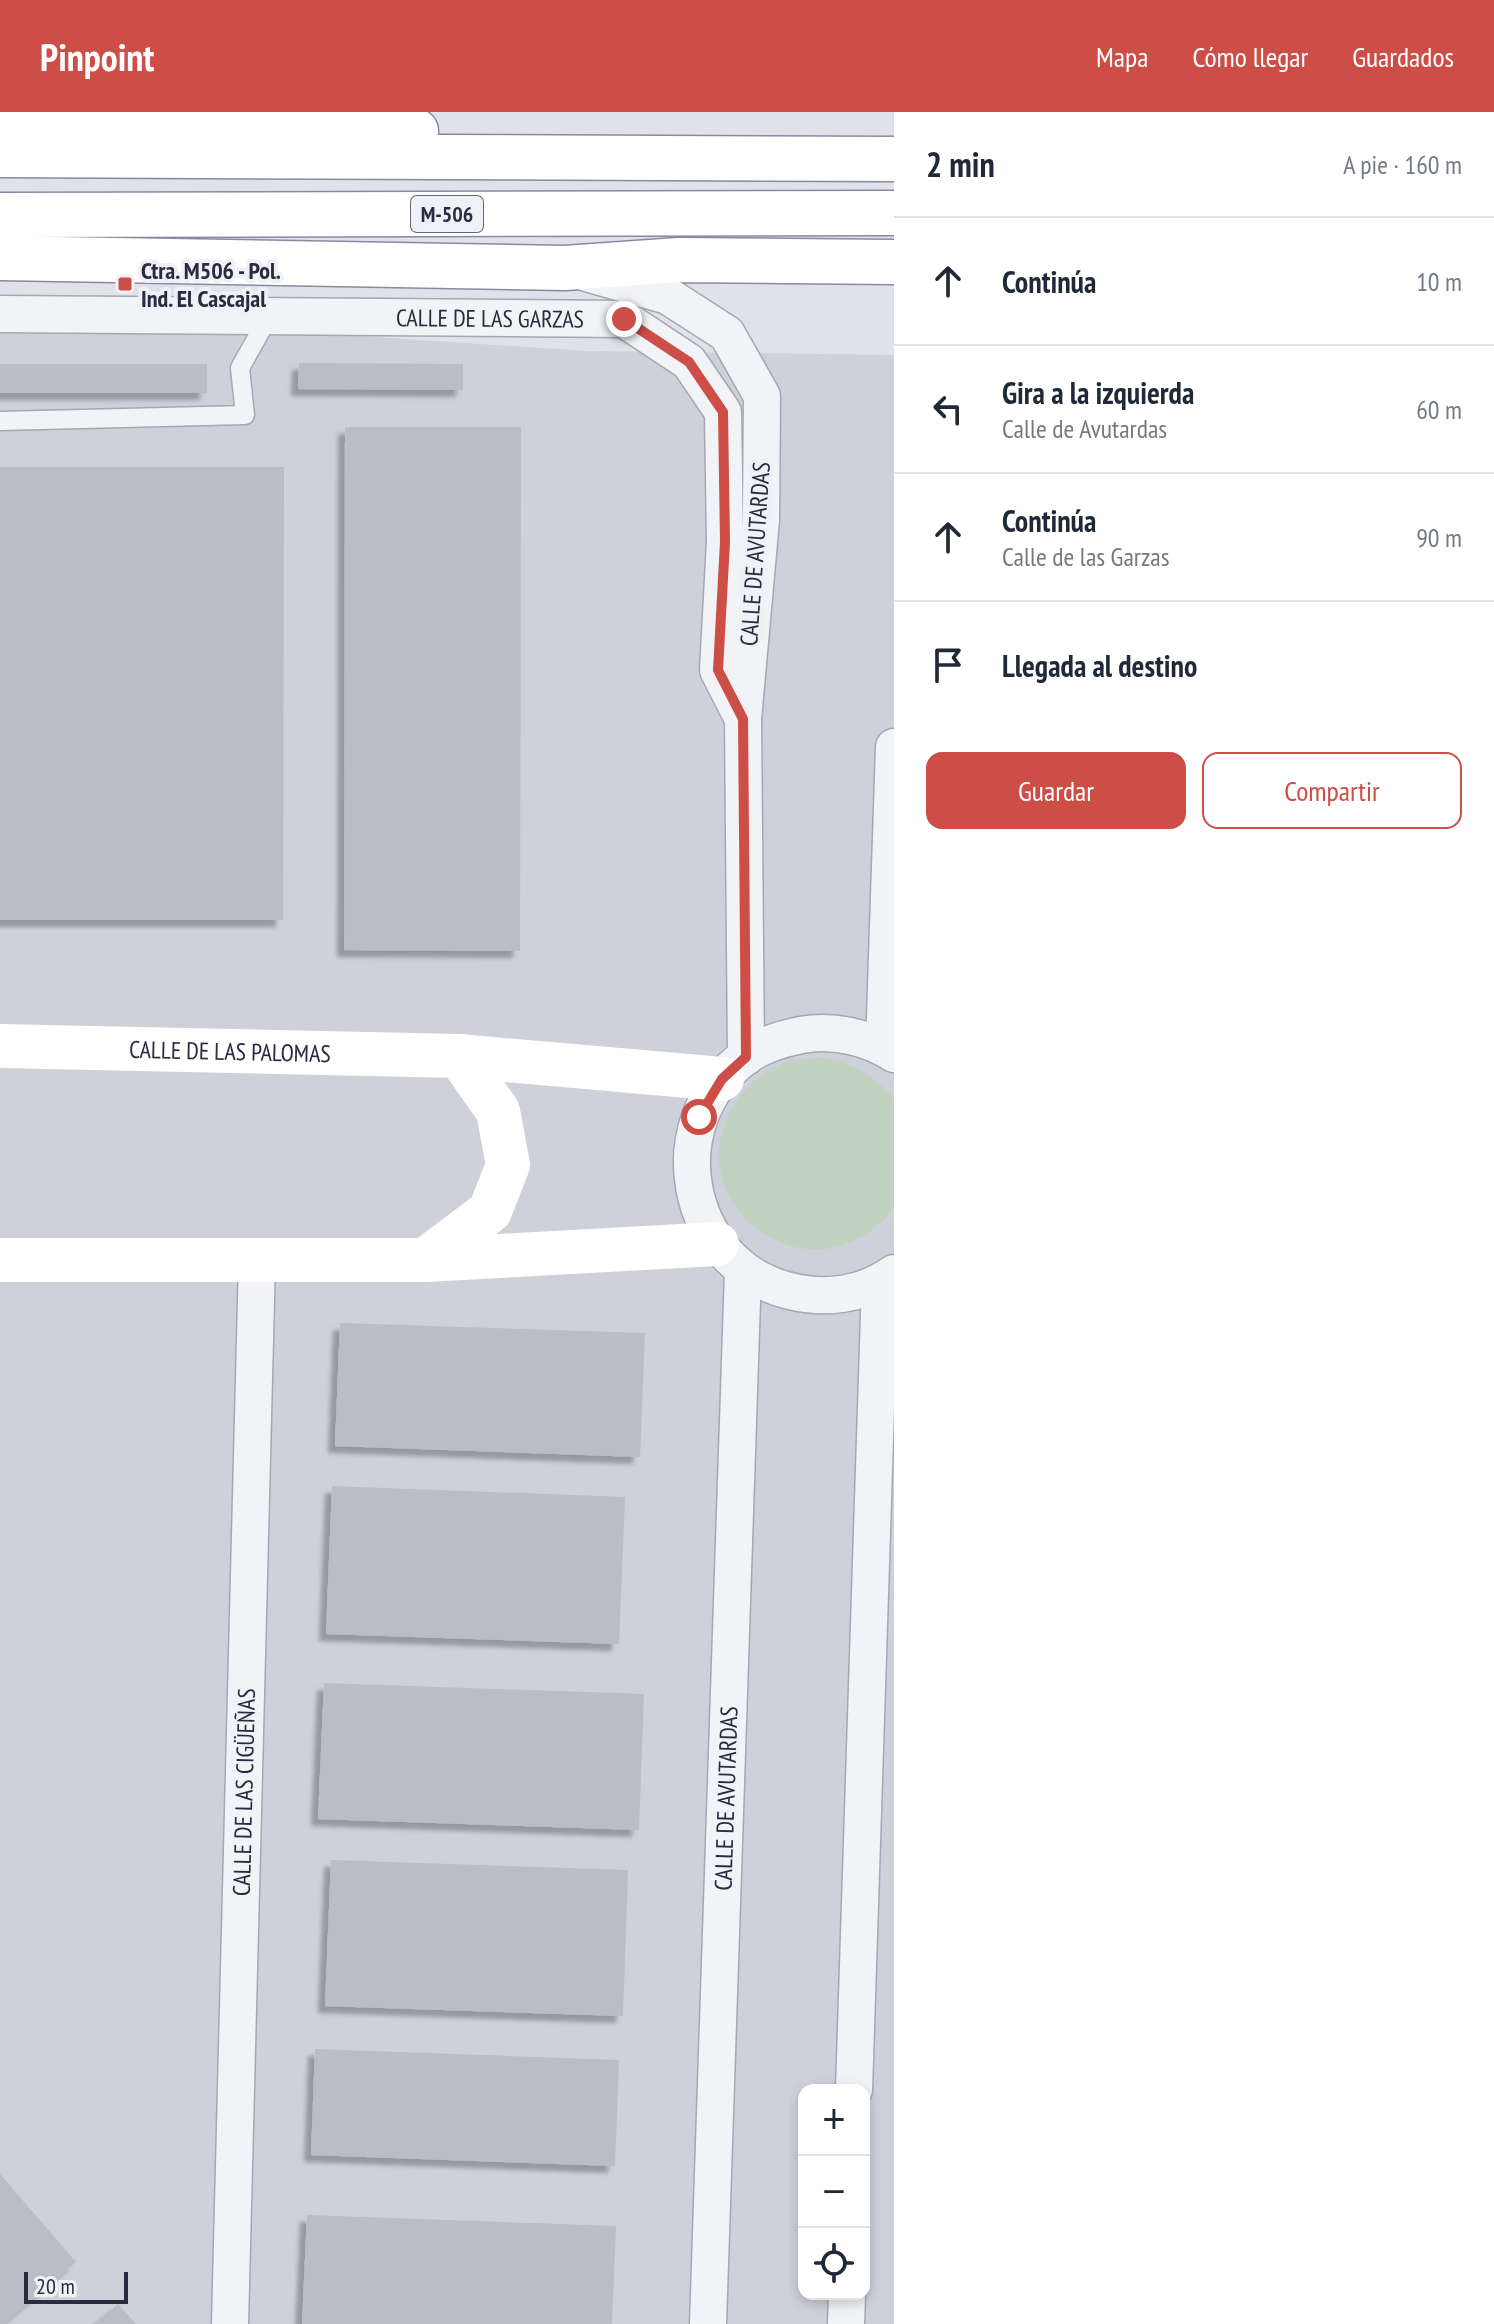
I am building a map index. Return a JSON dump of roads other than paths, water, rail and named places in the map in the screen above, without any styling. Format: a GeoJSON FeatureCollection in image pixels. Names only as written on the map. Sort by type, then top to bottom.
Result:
{"type":"FeatureCollection","features":[{"type":"Feature","properties":{"kind":"main road"},"geometry":{"type":"LineString","coordinates":[[0,118],[302,121],[738,158]]}},
{"type":"Feature","properties":{"kind":"main road"},"geometry":{"type":"LineString","coordinates":[[0,155],[894,159]]}},
{"type":"Feature","properties":{"kind":"main road","name":"M-506"},"geometry":{"type":"LineString","coordinates":[[0,215],[894,213]]}},
{"type":"Feature","properties":{"kind":"main road"},"geometry":{"type":"LineString","coordinates":[[0,258],[565,268],[679,260],[894,262]]}},
{"type":"Feature","properties":{"kind":"main road","name":"CALLE DE LAS PALOMAS"},"geometry":{"type":"LineString","coordinates":[[0,1046],[459,1056],[734,1068]]}},
{"type":"Feature","properties":{"kind":"main road"},"geometry":{"type":"LineString","coordinates":[[425,1260],[490,1211],[508,1165],[498,1111],[459,1056]]}},
{"type":"Feature","properties":{"kind":"main road"},"geometry":{"type":"LineString","coordinates":[[0,1260],[730,1257]]}},
{"type":"Feature","properties":{"kind":"street","name":"CALLE DE AVUTARDAS"},"geometry":{"type":"LineString","coordinates":[[565,268],[668,296],[715,326],[727,334],[762,396],[761,520],[743,719],[734,1068]]}},
{"type":"Feature","properties":{"kind":"street","name":"CALLE DE LAS GARZAS"},"geometry":{"type":"LineString","coordinates":[[0,314],[624,319],[689,362],[723,412],[725,542],[718,670],[743,719]]}},
{"type":"Feature","properties":{"kind":"street"},"geometry":{"type":"LineString","coordinates":[[854,2084],[887,1278],[845,1294],[810,1296],[775,1287],[730,1257],[697,1205],[690,1161],[699,1117],[734,1068],[778,1040],[814,1033],[850,1035],[889,1051],[894,747]]}},
{"type":"Feature","properties":{"kind":"street","name":"CALLE DE AVUTARDAS"},"geometry":{"type":"LineString","coordinates":[[708,2324],[730,1257]]}},
{"type":"Feature","properties":{"kind":"street","name":"CALLE DE LAS CIGÜEÑAS"},"geometry":{"type":"LineString","coordinates":[[230,2324],[257,1260]]}},
{"type":"Feature","properties":{"kind":"street"},"geometry":{"type":"LineString","coordinates":[[846,2324],[847,2300]]}},
{"type":"Feature","properties":{"kind":"lane"},"geometry":{"type":"LineString","coordinates":[[0,421],[245,415],[240,368],[269,316]]}},
{"type":"Feature","properties":{"kind":"place","name":"Ctra. M506 - Pol. Ind. El Cascajal"},"geometry":{"type":"Point","coordinates":[125,284]}}]}
